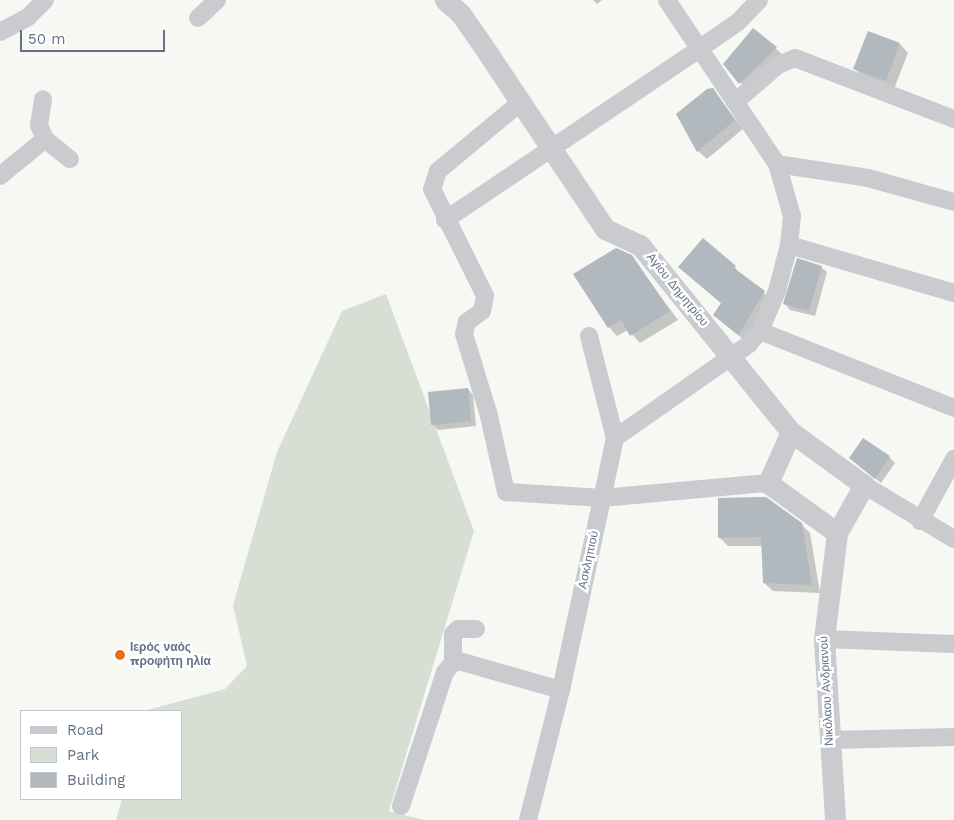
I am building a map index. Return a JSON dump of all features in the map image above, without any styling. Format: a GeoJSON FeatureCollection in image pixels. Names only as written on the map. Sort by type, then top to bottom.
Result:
{"type":"FeatureCollection","features":[{"type":"Feature","properties":{"kind":"street"},"geometry":{"type":"LineString","coordinates":[[0,32],[28,17],[45,0]]}},
{"type":"Feature","properties":{"kind":"street"},"geometry":{"type":"LineString","coordinates":[[198,18],[217,0]]}},
{"type":"Feature","properties":{"kind":"street","name":"Αγίου Δημητρίου"},"geometry":{"type":"LineString","coordinates":[[443,0],[460,13],[553,149],[604,229],[640,245],[732,357],[790,432],[864,485],[920,521],[954,540]]}},
{"type":"Feature","properties":{"kind":"street"},"geometry":{"type":"LineString","coordinates":[[589,336],[615,438],[732,357],[760,331],[777,291],[789,245],[792,216],[777,164],[667,0]]}},
{"type":"Feature","properties":{"kind":"street"},"geometry":{"type":"LineString","coordinates":[[445,220],[553,149],[738,22],[759,0]]}},
{"type":"Feature","properties":{"kind":"street"},"geometry":{"type":"LineString","coordinates":[[735,102],[778,65],[796,58],[954,119]]}},
{"type":"Feature","properties":{"kind":"street"},"geometry":{"type":"LineString","coordinates":[[43,99],[39,125],[44,139],[70,159]]}},
{"type":"Feature","properties":{"kind":"street"},"geometry":{"type":"LineString","coordinates":[[521,102],[438,171],[432,189],[445,220],[485,296],[482,311],[467,322],[464,334],[489,416],[506,492],[602,498],[768,483],[836,533],[864,485]]}},
{"type":"Feature","properties":{"kind":"street"},"geometry":{"type":"LineString","coordinates":[[2,170],[44,139]]}},
{"type":"Feature","properties":{"kind":"street"},"geometry":{"type":"LineString","coordinates":[[777,164],[868,178],[954,202]]}},
{"type":"Feature","properties":{"kind":"street"},"geometry":{"type":"LineString","coordinates":[[789,245],[954,293]]}},
{"type":"Feature","properties":{"kind":"street"},"geometry":{"type":"LineString","coordinates":[[760,331],[954,408]]}},
{"type":"Feature","properties":{"kind":"street"},"geometry":{"type":"LineString","coordinates":[[768,483],[790,432]]}},
{"type":"Feature","properties":{"kind":"street","name":"Ασκληπιού"},"geometry":{"type":"LineString","coordinates":[[528,820],[561,690],[615,438]]}},
{"type":"Feature","properties":{"kind":"street"},"geometry":{"type":"LineString","coordinates":[[920,521],[954,459]]}},
{"type":"Feature","properties":{"kind":"street","name":"Νικόλαου Ανδριανού"},"geometry":{"type":"LineString","coordinates":[[835,820],[824,638],[836,533]]}},
{"type":"Feature","properties":{"kind":"street"},"geometry":{"type":"LineString","coordinates":[[453,664],[453,634],[458,629],[476,629]]}},
{"type":"Feature","properties":{"kind":"street"},"geometry":{"type":"LineString","coordinates":[[824,638],[954,644]]}},
{"type":"Feature","properties":{"kind":"street"},"geometry":{"type":"LineString","coordinates":[[401,806],[445,672],[453,664],[460,661],[561,690]]}},
{"type":"Feature","properties":{"kind":"street"},"geometry":{"type":"LineString","coordinates":[[830,740],[954,737]]}},
{"type":"Feature","properties":{"kind":"green space"},"geometry":{"type":"Polygon","coordinates":[[[386,294],[474,531],[389,811],[424,820],[116,820],[122,800],[182,800],[182,710],[148,710],[225,689],[247,666],[233,605],[277,452],[342,311],[386,294]]]}},
{"type":"Feature","properties":{"kind":"building"},"geometry":{"type":"Polygon","coordinates":[[[753,28],[777,47],[739,84],[723,64],[753,28]]]}},
{"type":"Feature","properties":{"kind":"building"},"geometry":{"type":"Polygon","coordinates":[[[868,31],[900,43],[886,81],[853,69],[868,31]]]}},
{"type":"Feature","properties":{"kind":"building"},"geometry":{"type":"Polygon","coordinates":[[[713,88],[735,120],[697,152],[676,114],[707,89],[713,88]]]}},
{"type":"Feature","properties":{"kind":"building"},"geometry":{"type":"Polygon","coordinates":[[[703,238],[736,266],[734,268],[765,291],[738,335],[713,315],[721,303],[678,267],[703,238]]]}},
{"type":"Feature","properties":{"kind":"building"},"geometry":{"type":"Polygon","coordinates":[[[616,248],[632,255],[670,311],[630,336],[621,320],[608,328],[573,274],[616,248]]]}},
{"type":"Feature","properties":{"kind":"building"},"geometry":{"type":"Polygon","coordinates":[[[797,258],[822,266],[809,311],[783,304],[797,258]]]}},
{"type":"Feature","properties":{"kind":"building"},"geometry":{"type":"Polygon","coordinates":[[[468,388],[471,421],[431,425],[428,392],[468,388]]]}},
{"type":"Feature","properties":{"kind":"building"},"geometry":{"type":"Polygon","coordinates":[[[863,438],[890,456],[875,479],[849,458],[863,438]]]}},
{"type":"Feature","properties":{"kind":"building"},"geometry":{"type":"Polygon","coordinates":[[[766,497],[802,523],[812,585],[763,583],[761,537],[718,538],[718,498],[766,497]]]}},
{"type":"Feature","properties":{"kind":"place","name":"Ιερός ναός προφήτη ηλία"},"geometry":{"type":"Point","coordinates":[120,655]}}]}
